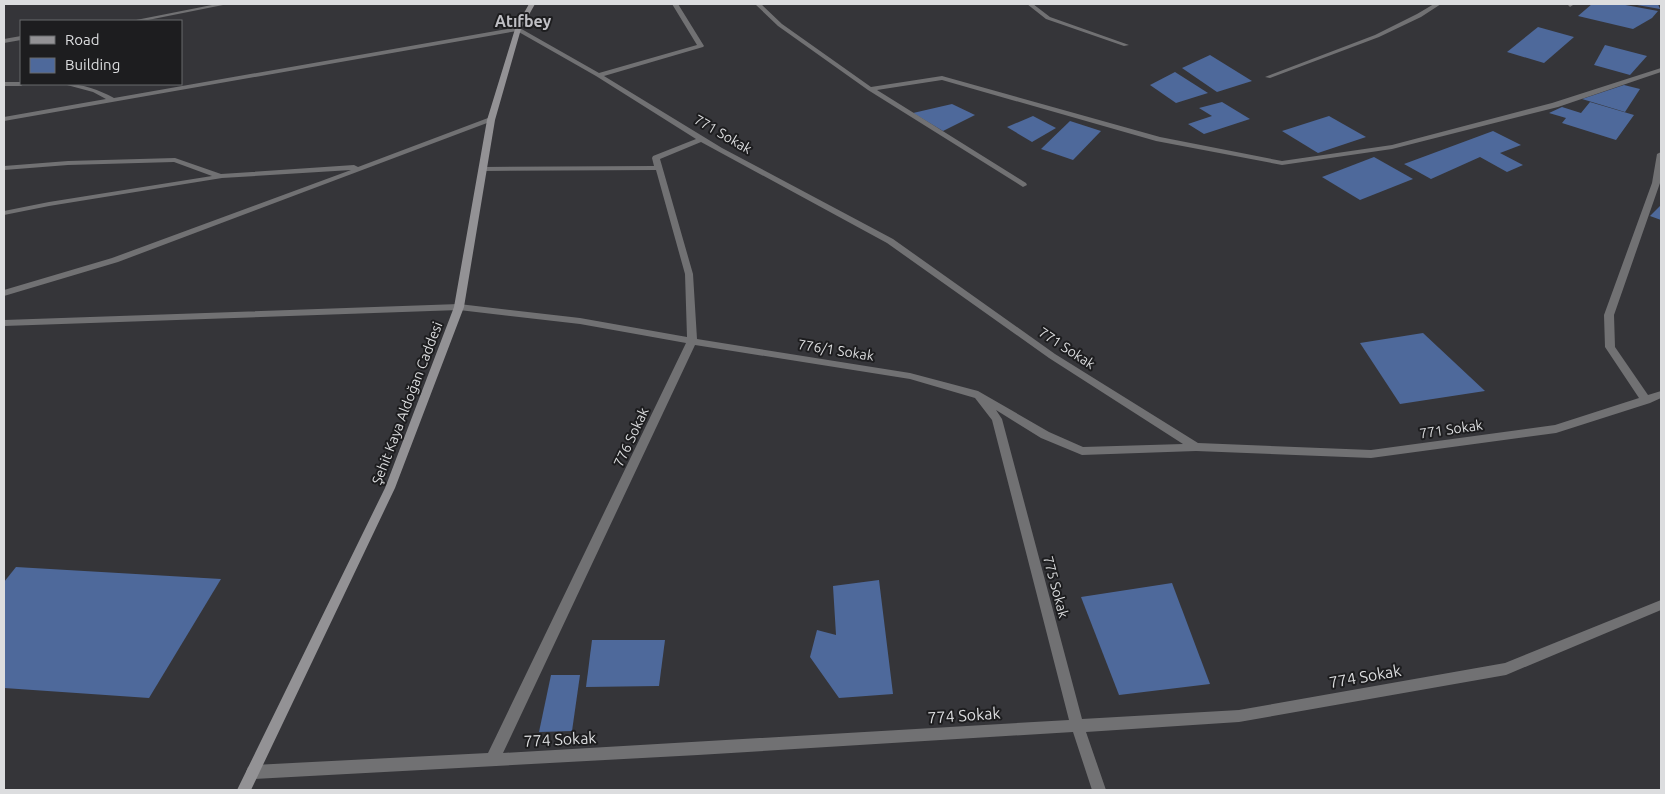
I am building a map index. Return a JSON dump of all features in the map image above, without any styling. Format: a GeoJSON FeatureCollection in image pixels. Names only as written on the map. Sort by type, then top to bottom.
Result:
{"type":"FeatureCollection","features":[{"type":"Feature","properties":{"kind":"street"},"geometry":{"type":"LineString","coordinates":[[139,20],[225,4]]}},
{"type":"Feature","properties":{"kind":"street","name":"Şehit Kaya Aldoğan Caddesi"},"geometry":{"type":"LineString","coordinates":[[244,790],[390,488],[459,307],[491,120],[518,29],[532,4]]}},
{"type":"Feature","properties":{"kind":"street"},"geometry":{"type":"LineString","coordinates":[[598,75],[701,46],[675,4]]}},
{"type":"Feature","properties":{"kind":"street"},"geometry":{"type":"LineString","coordinates":[[758,4],[780,25],[870,89],[1023,185]]}},
{"type":"Feature","properties":{"kind":"street"},"geometry":{"type":"LineString","coordinates":[[1030,4],[1048,18],[1126,45]]}},
{"type":"Feature","properties":{"kind":"street"},"geometry":{"type":"LineString","coordinates":[[1268,77],[1379,34],[1428,11],[1438,4]]}},
{"type":"Feature","properties":{"kind":"street"},"geometry":{"type":"LineString","coordinates":[[4,118],[518,29]]}},
{"type":"Feature","properties":{"kind":"street","name":"771 Sokak"},"geometry":{"type":"LineString","coordinates":[[518,29],[703,139],[890,241],[1052,356],[1196,447],[1371,454],[1556,429],[1661,394]]}},
{"type":"Feature","properties":{"kind":"street"},"geometry":{"type":"LineString","coordinates":[[4,41],[20,38]]}},
{"type":"Feature","properties":{"kind":"street"},"geometry":{"type":"LineString","coordinates":[[870,89],[942,78],[1159,139],[1282,163],[1392,147],[1555,105],[1661,70]]}},
{"type":"Feature","properties":{"kind":"street"},"geometry":{"type":"LineString","coordinates":[[4,84],[20,84]]}},
{"type":"Feature","properties":{"kind":"street"},"geometry":{"type":"LineString","coordinates":[[73,85],[95,91],[114,100]]}},
{"type":"Feature","properties":{"kind":"street"},"geometry":{"type":"LineString","coordinates":[[4,293],[115,260],[491,120]]}},
{"type":"Feature","properties":{"kind":"street"},"geometry":{"type":"LineString","coordinates":[[483,169],[659,168],[656,158],[703,139]]}},
{"type":"Feature","properties":{"kind":"street"},"geometry":{"type":"LineString","coordinates":[[1646,400],[1610,347],[1610,315],[1656,184],[1661,154]]}},
{"type":"Feature","properties":{"kind":"street"},"geometry":{"type":"LineString","coordinates":[[4,168],[68,163],[175,160],[220,176]]}},
{"type":"Feature","properties":{"kind":"street"},"geometry":{"type":"LineString","coordinates":[[4,213],[220,176],[367,166]]}},
{"type":"Feature","properties":{"kind":"street","name":"776 Sokak"},"geometry":{"type":"LineString","coordinates":[[492,760],[692,341],[689,274],[659,168]]}},
{"type":"Feature","properties":{"kind":"street","name":"776/1 Sokak"},"geometry":{"type":"LineString","coordinates":[[4,324],[459,307],[580,321],[910,376],[978,394],[1045,434],[1082,451],[1196,447]]}},
{"type":"Feature","properties":{"kind":"street","name":"775 Sokak"},"geometry":{"type":"LineString","coordinates":[[978,394],[996,419],[1077,725],[1099,790]]}},
{"type":"Feature","properties":{"kind":"street","name":"774 Sokak"},"geometry":{"type":"LineString","coordinates":[[253,772],[698,749],[1239,716],[1506,669],[1661,605]]}},
{"type":"Feature","properties":{"kind":"building"},"geometry":{"type":"Polygon","coordinates":[[[1592,4],[1620,4],[1658,11],[1652,18],[1633,29],[1578,16],[1592,4]]]}},
{"type":"Feature","properties":{"kind":"building"},"geometry":{"type":"Polygon","coordinates":[[[1658,4],[1660,9],[1637,5],[1658,4]]]}},
{"type":"Feature","properties":{"kind":"building"},"geometry":{"type":"Polygon","coordinates":[[[1538,27],[1574,37],[1544,63],[1507,52],[1538,27]]]}},
{"type":"Feature","properties":{"kind":"building"},"geometry":{"type":"Polygon","coordinates":[[[1605,45],[1647,56],[1630,75],[1594,65],[1605,45]]]}},
{"type":"Feature","properties":{"kind":"building"},"geometry":{"type":"Polygon","coordinates":[[[1210,55],[1252,81],[1217,92],[1182,68],[1210,55]]]}},
{"type":"Feature","properties":{"kind":"building"},"geometry":{"type":"Polygon","coordinates":[[[1175,72],[1208,93],[1176,103],[1150,85],[1175,72]]]}},
{"type":"Feature","properties":{"kind":"building"},"geometry":{"type":"Polygon","coordinates":[[[1624,85],[1640,89],[1625,112],[1582,99],[1624,85]]]}},
{"type":"Feature","properties":{"kind":"building"},"geometry":{"type":"Polygon","coordinates":[[[1222,102],[1250,119],[1204,134],[1188,124],[1212,116],[1199,108],[1222,102]]]}},
{"type":"Feature","properties":{"kind":"building"},"geometry":{"type":"Polygon","coordinates":[[[1590,102],[1634,115],[1616,140],[1562,123],[1566,118],[1549,113],[1562,107],[1581,113],[1590,102]]]}},
{"type":"Feature","properties":{"kind":"building"},"geometry":{"type":"Polygon","coordinates":[[[952,104],[975,115],[943,131],[913,113],[952,104]]]}},
{"type":"Feature","properties":{"kind":"building"},"geometry":{"type":"Polygon","coordinates":[[[1033,116],[1056,128],[1032,142],[1007,127],[1033,116]]]}},
{"type":"Feature","properties":{"kind":"building"},"geometry":{"type":"Polygon","coordinates":[[[1329,116],[1366,137],[1318,153],[1282,131],[1329,116]]]}},
{"type":"Feature","properties":{"kind":"building"},"geometry":{"type":"Polygon","coordinates":[[[1070,121],[1101,131],[1073,160],[1041,149],[1070,121]]]}},
{"type":"Feature","properties":{"kind":"building"},"geometry":{"type":"Polygon","coordinates":[[[1493,131],[1521,145],[1500,153],[1523,165],[1507,172],[1480,157],[1431,179],[1404,164],[1493,131]]]}},
{"type":"Feature","properties":{"kind":"building"},"geometry":{"type":"Polygon","coordinates":[[[1374,157],[1413,179],[1360,200],[1322,177],[1374,157]]]}},
{"type":"Feature","properties":{"kind":"building"},"geometry":{"type":"Polygon","coordinates":[[[1661,205],[1661,220],[1650,216],[1661,205]]]}},
{"type":"Feature","properties":{"kind":"building"},"geometry":{"type":"Polygon","coordinates":[[[1423,333],[1485,391],[1400,404],[1360,343],[1423,333]]]}},
{"type":"Feature","properties":{"kind":"building"},"geometry":{"type":"Polygon","coordinates":[[[16,567],[221,579],[149,698],[4,688],[4,582],[16,567]]]}},
{"type":"Feature","properties":{"kind":"building"},"geometry":{"type":"Polygon","coordinates":[[[879,580],[893,694],[839,698],[810,657],[817,630],[836,635],[833,586],[879,580]]]}},
{"type":"Feature","properties":{"kind":"building"},"geometry":{"type":"Polygon","coordinates":[[[1172,583],[1210,684],[1119,695],[1081,597],[1172,583]]]}},
{"type":"Feature","properties":{"kind":"building"},"geometry":{"type":"Polygon","coordinates":[[[592,640],[665,640],[659,686],[586,687],[592,640]]]}},
{"type":"Feature","properties":{"kind":"building"},"geometry":{"type":"Polygon","coordinates":[[[551,675],[580,675],[572,731],[539,732],[551,675]]]}},
{"type":"Feature","properties":{"kind":"district","name":"Atıfbey"},"geometry":{"type":"Point","coordinates":[523,21]}}]}
